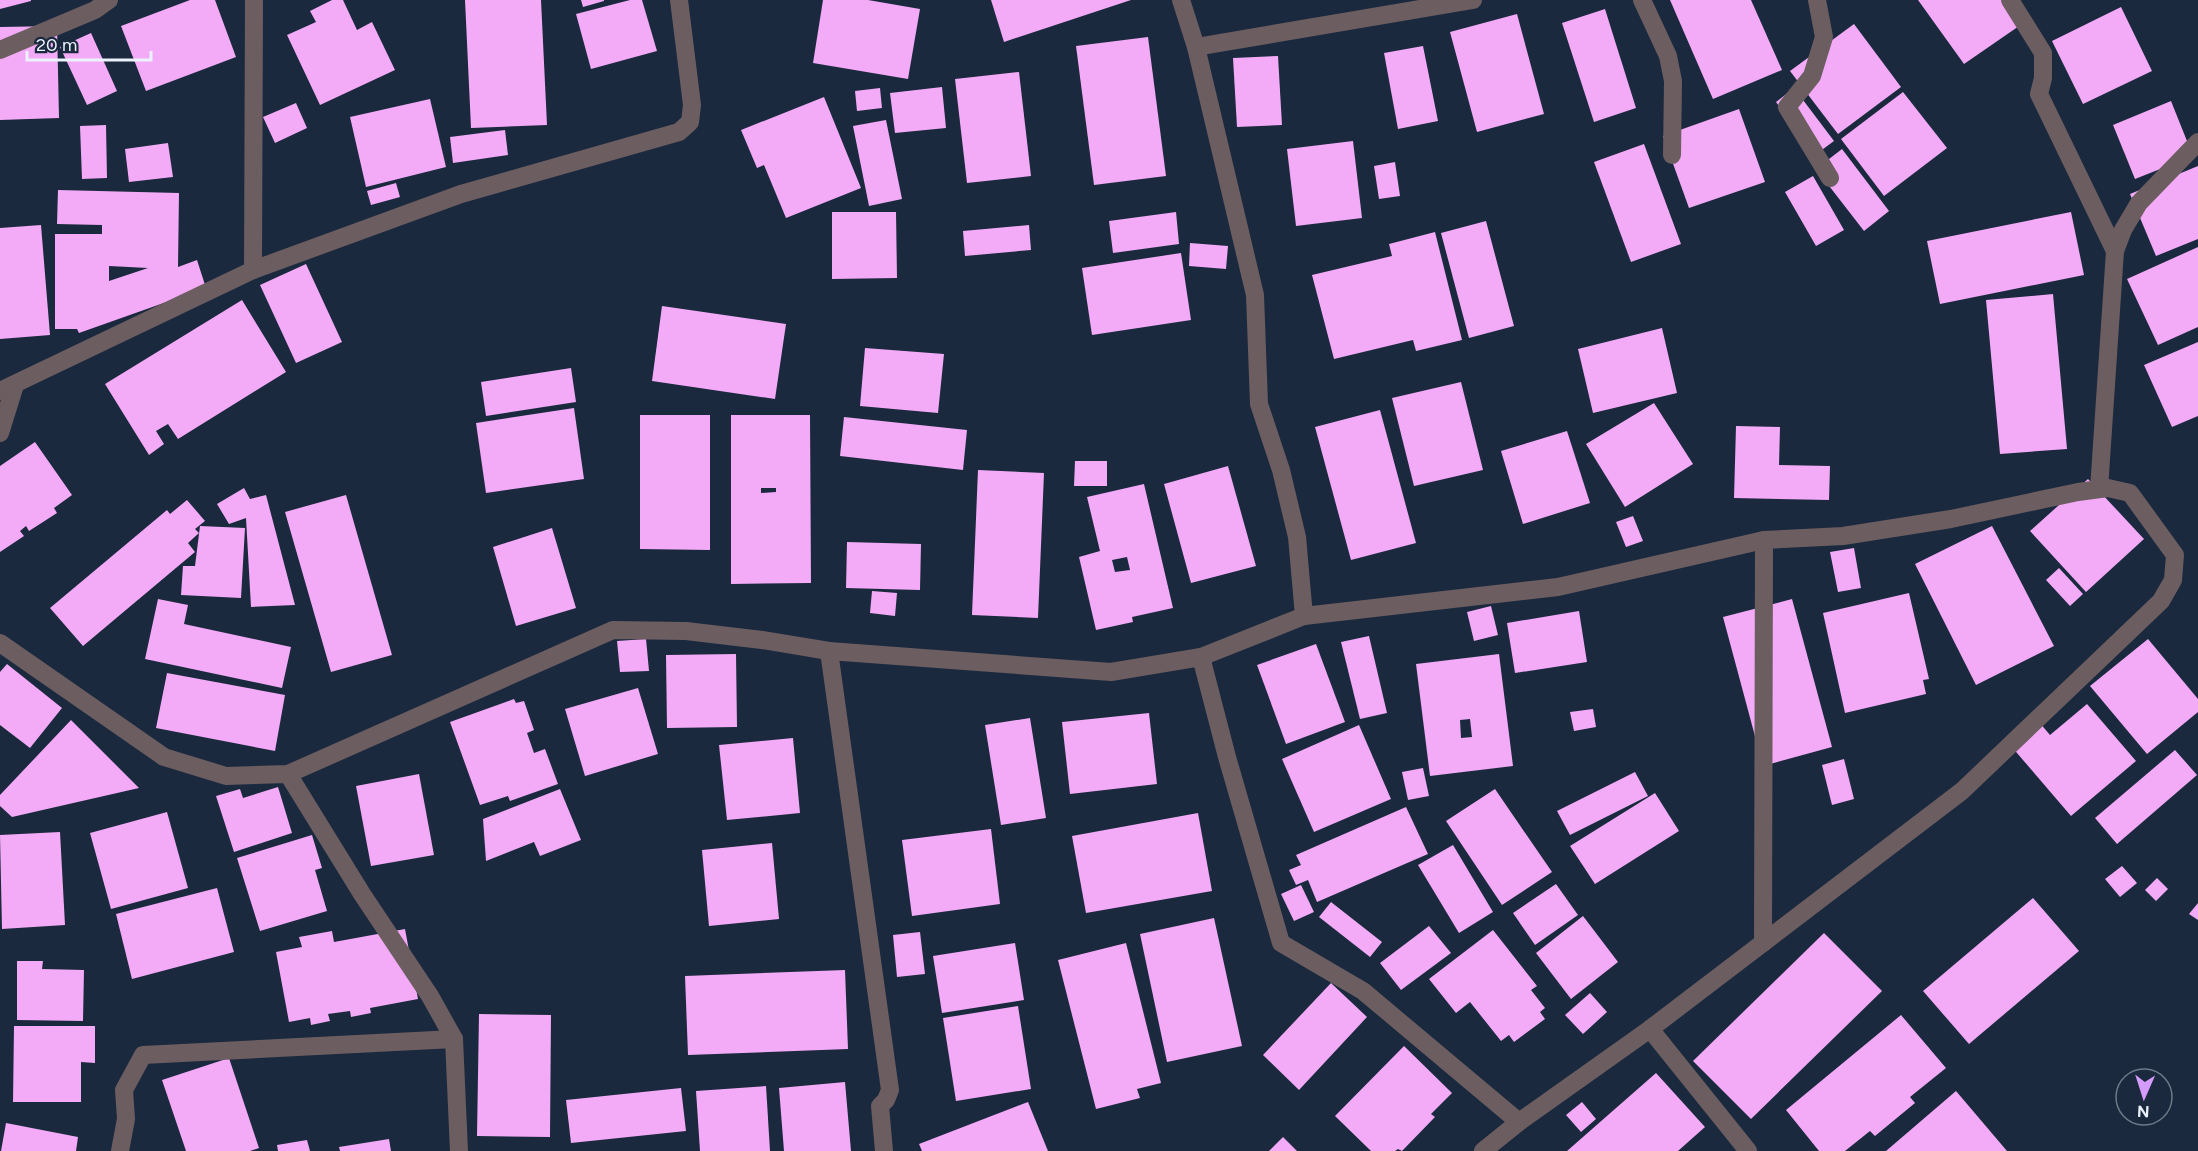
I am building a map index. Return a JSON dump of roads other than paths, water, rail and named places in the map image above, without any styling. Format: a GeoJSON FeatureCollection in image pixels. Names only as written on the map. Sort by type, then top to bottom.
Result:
{"type":"FeatureCollection","features":[{"type":"Feature","properties":{"kind":"street"},"geometry":{"type":"LineString","coordinates":[[0,50],[95,10],[109,0]]}},
{"type":"Feature","properties":{"kind":"street"},"geometry":{"type":"LineString","coordinates":[[253,270],[254,0]]}},
{"type":"Feature","properties":{"kind":"street"},"geometry":{"type":"LineString","coordinates":[[0,433],[8,388],[253,270],[461,194],[679,132],[690,122],[692,105],[679,0]]}},
{"type":"Feature","properties":{"kind":"street"},"geometry":{"type":"LineString","coordinates":[[1181,0],[1196,47],[1255,295],[1259,404],[1281,470],[1297,537],[1304,616]]}},
{"type":"Feature","properties":{"kind":"street"},"geometry":{"type":"LineString","coordinates":[[1196,47],[1473,0]]}},
{"type":"Feature","properties":{"kind":"street"},"geometry":{"type":"LineString","coordinates":[[1642,0],[1668,56],[1673,81],[1672,155]]}},
{"type":"Feature","properties":{"kind":"street"},"geometry":{"type":"LineString","coordinates":[[1817,0],[1824,37],[1812,76],[1787,107],[1830,178]]}},
{"type":"Feature","properties":{"kind":"street"},"geometry":{"type":"LineString","coordinates":[[2010,0],[2043,53],[2043,78],[2039,94],[2115,250]]}},
{"type":"Feature","properties":{"kind":"street"},"geometry":{"type":"LineString","coordinates":[[2099,489],[2115,250],[2123,230],[2139,203],[2198,142]]}},
{"type":"Feature","properties":{"kind":"street"},"geometry":{"type":"LineString","coordinates":[[0,643],[164,757],[226,776],[288,774],[613,630],[686,631],[830,651],[1111,672],[1201,657],[1304,616],[1558,586],[1764,540],[1843,536],[1951,519],[2099,489],[2108,488],[2130,493],[2175,555],[2173,580],[2161,602],[1962,791],[1650,1029],[1519,1122],[1483,1151]]}},
{"type":"Feature","properties":{"kind":"street"},"geometry":{"type":"LineString","coordinates":[[1763,943],[1764,540]]}},
{"type":"Feature","properties":{"kind":"street"},"geometry":{"type":"LineString","coordinates":[[830,651],[890,1090],[886,1100],[880,1106],[884,1151]]}},
{"type":"Feature","properties":{"kind":"street"},"geometry":{"type":"LineString","coordinates":[[1201,657],[1227,757],[1281,943],[1363,991],[1519,1122]]}},
{"type":"Feature","properties":{"kind":"street"},"geometry":{"type":"LineString","coordinates":[[288,774],[362,894],[430,996],[454,1039],[459,1151]]}},
{"type":"Feature","properties":{"kind":"street"},"geometry":{"type":"LineString","coordinates":[[1650,1029],[1748,1151]]}},
{"type":"Feature","properties":{"kind":"street"},"geometry":{"type":"LineString","coordinates":[[120,1151],[126,1119],[124,1090],[144,1054],[454,1039]]}}]}
